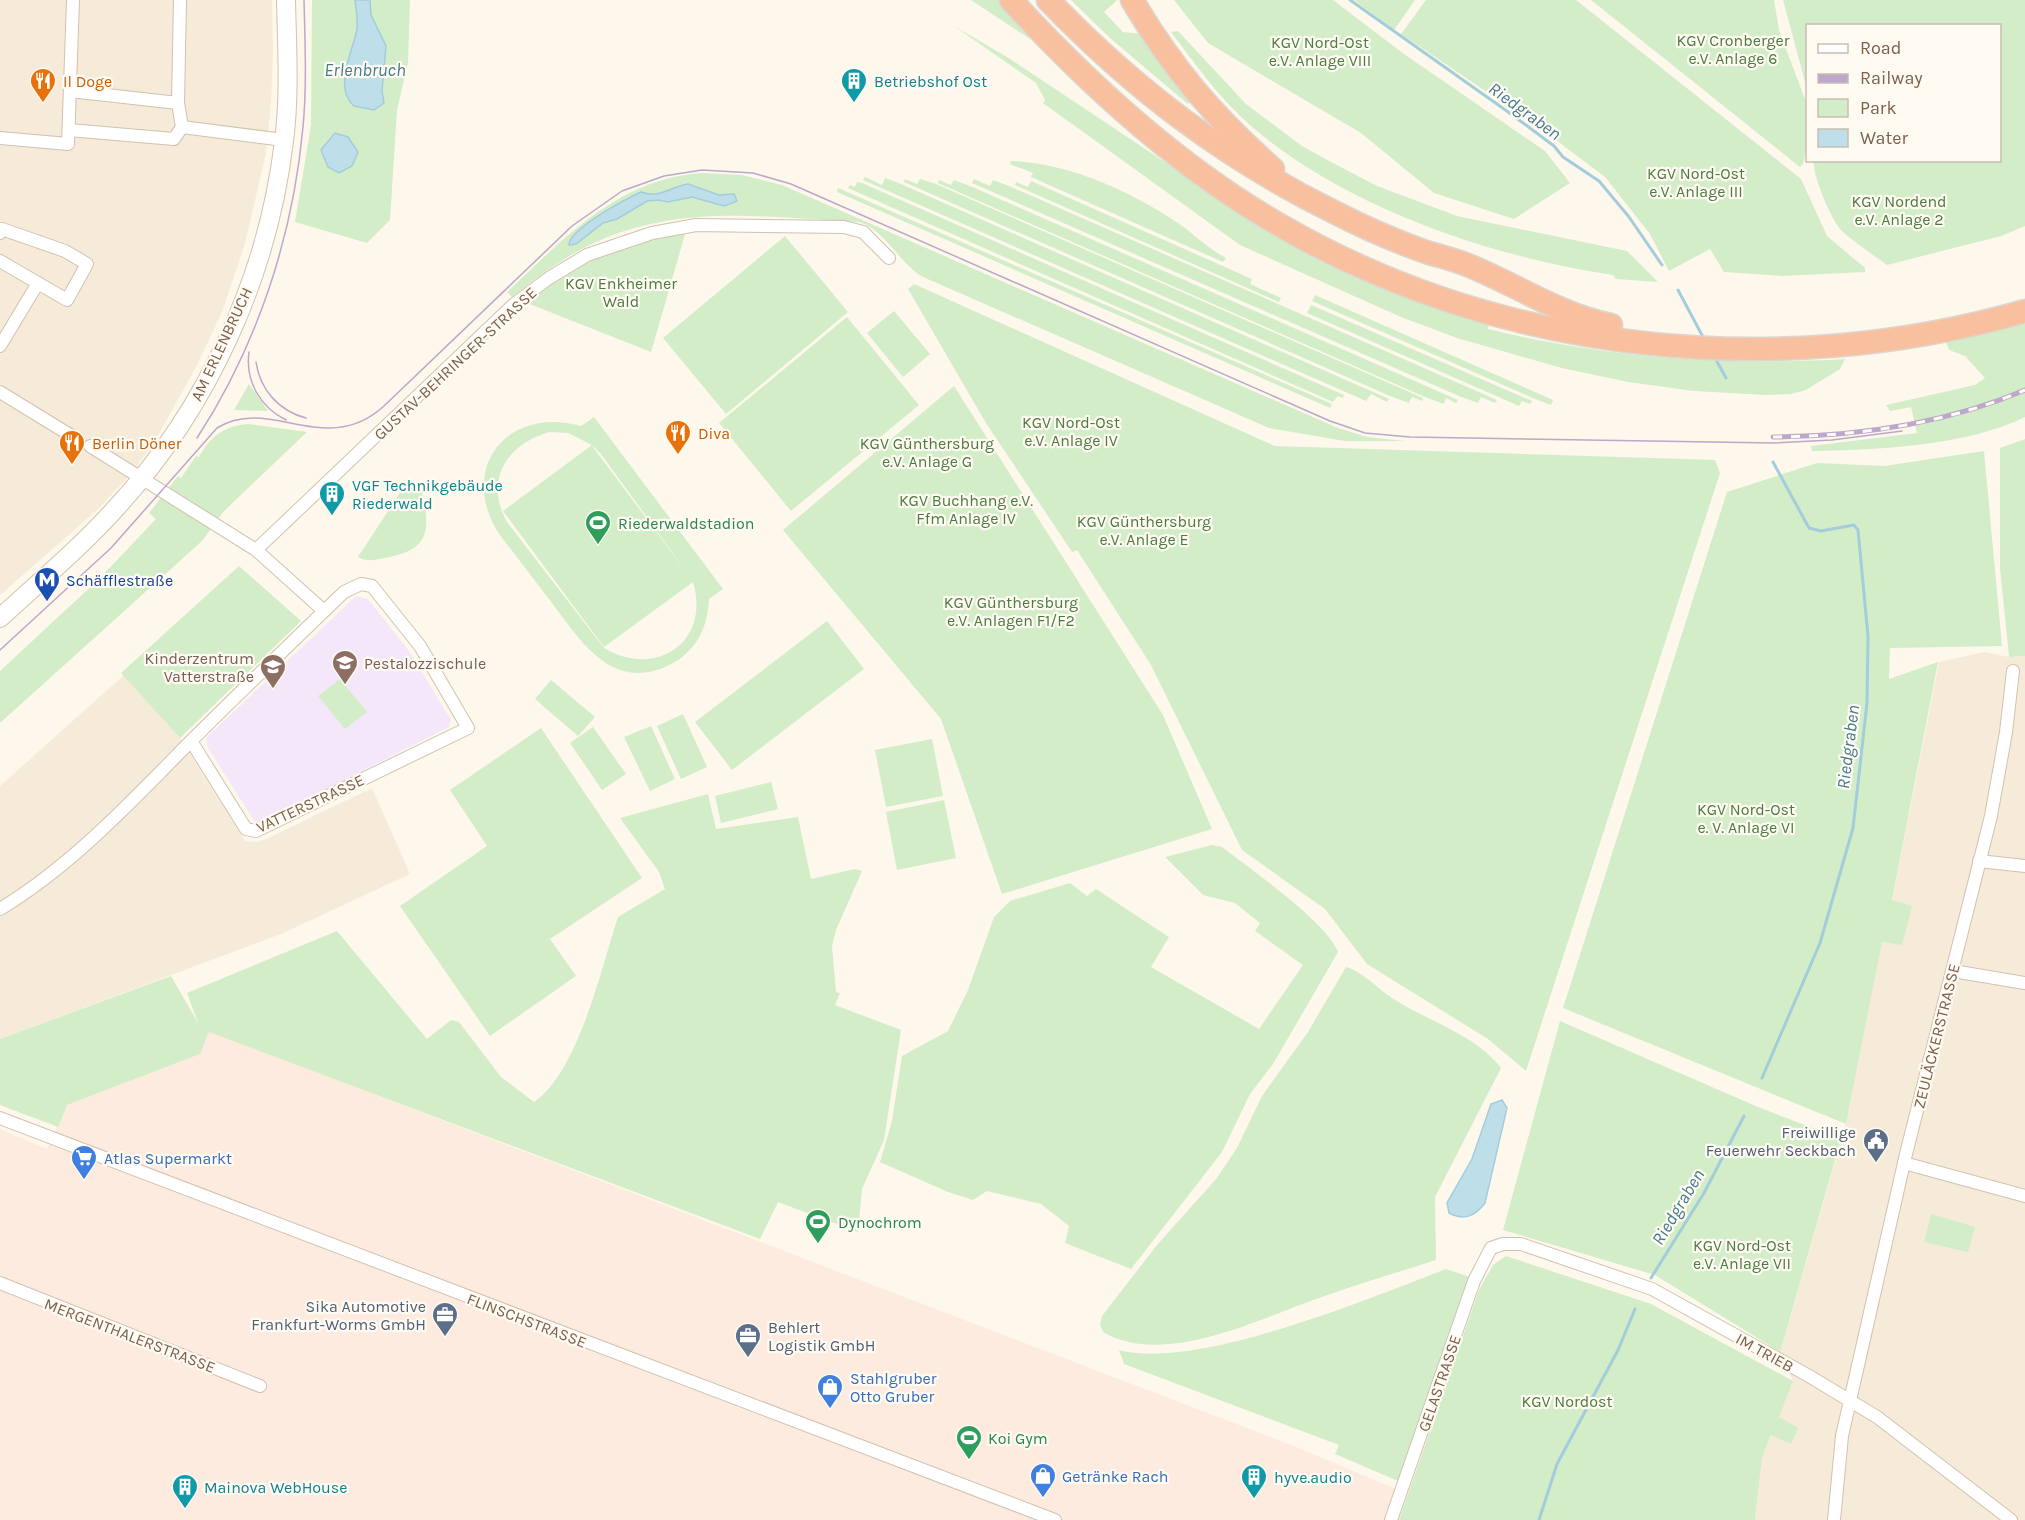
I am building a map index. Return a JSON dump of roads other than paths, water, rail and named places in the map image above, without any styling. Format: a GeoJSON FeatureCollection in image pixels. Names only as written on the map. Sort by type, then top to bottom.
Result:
{"type":"FeatureCollection","features":[{"type":"Feature","properties":{"kind":"highway"},"geometry":{"type":"LineString","coordinates":[[1011,0],[1083,74],[1166,147],[1278,225],[1378,275],[1456,304],[1526,322],[1612,332],[1735,336],[1840,332],[1953,316],[2025,297]]}},
{"type":"Feature","properties":{"kind":"highway"},"geometry":{"type":"LineString","coordinates":[[1048,0],[1121,72],[1182,121],[1249,167],[1334,212],[1425,252],[1464,264],[1612,332],[1667,346],[1729,349],[1800,348],[1922,334],[2025,311]]}},
{"type":"Feature","properties":{"kind":"highway"},"geometry":{"type":"LineString","coordinates":[[1132,0],[1190,87],[1238,138],[1304,195]]}},
{"type":"Feature","properties":{"kind":"main road","name":"AM ERLENBRUCH"},"geometry":{"type":"LineString","coordinates":[[0,618],[103,523],[141,479],[174,435],[201,391],[238,315],[271,216],[284,140],[287,89],[286,0]]}},
{"type":"Feature","properties":{"kind":"street"},"geometry":{"type":"LineString","coordinates":[[0,138],[68,144],[73,0]]}},
{"type":"Feature","properties":{"kind":"street"},"geometry":{"type":"LineString","coordinates":[[69,130],[174,139],[182,127],[178,103],[180,0]]}},
{"type":"Feature","properties":{"kind":"street"},"geometry":{"type":"LineString","coordinates":[[70,91],[178,103]]}},
{"type":"Feature","properties":{"kind":"street"},"geometry":{"type":"LineString","coordinates":[[182,127],[284,140]]}},
{"type":"Feature","properties":{"kind":"street","name":"GUSTAV-BEHRINGER-STRASSE"},"geometry":{"type":"LineString","coordinates":[[256,550],[513,305],[549,278],[587,255],[628,239],[696,225],[844,227],[863,232],[889,258]]}},
{"type":"Feature","properties":{"kind":"street"},"geometry":{"type":"LineString","coordinates":[[0,233],[2,229],[57,248],[87,264],[67,300],[0,261]]}},
{"type":"Feature","properties":{"kind":"street"},"geometry":{"type":"LineString","coordinates":[[0,346],[38,283]]}},
{"type":"Feature","properties":{"kind":"street"},"geometry":{"type":"LineString","coordinates":[[0,392],[75,438]]}},
{"type":"Feature","properties":{"kind":"street"},"geometry":{"type":"LineString","coordinates":[[0,909],[27,891],[101,831],[324,611],[256,550],[90,446]]}},
{"type":"Feature","properties":{"kind":"street","name":"VATTERSTRASSE"},"geometry":{"type":"LineString","coordinates":[[191,741],[246,829],[256,831],[468,728],[420,646],[376,589],[367,584],[350,588],[324,611]]}},
{"type":"Feature","properties":{"kind":"street","name":"ZEULÄCKERSTRASSE"},"geometry":{"type":"LineString","coordinates":[[1834,1520],[1839,1453],[1904,1163],[1999,777],[2013,670]]}},
{"type":"Feature","properties":{"kind":"street"},"geometry":{"type":"LineString","coordinates":[[1979,861],[2025,866]]}},
{"type":"Feature","properties":{"kind":"street"},"geometry":{"type":"LineString","coordinates":[[1953,970],[2025,983]]}},
{"type":"Feature","properties":{"kind":"street","name":"FLINSCHSTRASSE"},"geometry":{"type":"LineString","coordinates":[[0,1118],[1055,1520]]}},
{"type":"Feature","properties":{"kind":"street"},"geometry":{"type":"LineString","coordinates":[[1904,1163],[2025,1196]]}},
{"type":"Feature","properties":{"kind":"street","name":"IM TRIEB"},"geometry":{"type":"LineString","coordinates":[[1491,1248],[1503,1244],[1521,1244],[1652,1289],[1877,1417],[2011,1520]]}},
{"type":"Feature","properties":{"kind":"street","name":"GELASTRASSE"},"geometry":{"type":"LineString","coordinates":[[1391,1520],[1474,1281],[1491,1248]]}},
{"type":"Feature","properties":{"kind":"street","name":"MERGENTHALERSTRASSE"},"geometry":{"type":"LineString","coordinates":[[0,1283],[260,1386]]}},
{"type":"Feature","properties":{"kind":"water","name":"Erlenbruch"},"geometry":{"type":"Polygon","coordinates":[[[355,0],[370,0],[371,15],[386,46],[382,91],[384,103],[374,110],[354,106],[345,89],[346,69],[357,29],[355,0]]]}},
{"type":"Feature","properties":{"kind":"water"},"geometry":{"type":"Polygon","coordinates":[[[335,133],[348,137],[358,152],[352,166],[339,173],[328,167],[321,150],[335,133]]]}},
{"type":"Feature","properties":{"kind":"water"},"geometry":{"type":"Polygon","coordinates":[[[688,184],[719,195],[734,194],[737,201],[724,206],[692,197],[668,202],[647,201],[617,219],[603,223],[576,244],[569,245],[571,238],[588,223],[641,192],[654,194],[688,184]]]}},
{"type":"Feature","properties":{"kind":"water"},"geometry":{"type":"Polygon","coordinates":[[[1502,1100],[1507,1108],[1485,1203],[1469,1216],[1460,1217],[1449,1213],[1447,1203],[1472,1159],[1491,1104],[1502,1100]]]}},
{"type":"Feature","properties":{"kind":"waterway","name":"Riedgraben"},"geometry":{"type":"LineString","coordinates":[[1350,0],[1511,114],[1554,146],[1563,157],[1599,181],[1629,217],[1662,265]]}},
{"type":"Feature","properties":{"kind":"waterway","name":"Riedgraben"},"geometry":{"type":"LineString","coordinates":[[1678,290],[1703,337]]}},
{"type":"Feature","properties":{"kind":"waterway","name":"Riedgraben"},"geometry":{"type":"LineString","coordinates":[[1714,356],[1726,378]]}},
{"type":"Feature","properties":{"kind":"waterway","name":"Riedgraben"},"geometry":{"type":"LineString","coordinates":[[1762,1078],[1820,943],[1853,828],[1867,703],[1868,636],[1858,530],[1854,525],[1821,531],[1809,528],[1773,462]]}},
{"type":"Feature","properties":{"kind":"waterway","name":"Riedgraben"},"geometry":{"type":"LineString","coordinates":[[1651,1278],[1704,1193],[1744,1116]]}},
{"type":"Feature","properties":{"kind":"waterway","name":"Riedgraben"},"geometry":{"type":"LineString","coordinates":[[1539,1520],[1557,1464],[1618,1350],[1635,1309]]}},
{"type":"Feature","properties":{"kind":"tram line"},"geometry":{"type":"LineString","coordinates":[[197,438],[218,403],[254,328],[269,289],[291,209],[304,111],[304,0]]}},
{"type":"Feature","properties":{"kind":"tram line"},"geometry":{"type":"LineString","coordinates":[[0,650],[111,548],[217,428],[237,420],[257,418],[320,428],[341,427],[362,421],[384,406],[572,226],[622,191],[664,176],[702,170],[753,173],[791,184],[1330,421],[1365,433],[1410,437],[1774,443],[1832,440],[1902,431]]}},
{"type":"Feature","properties":{"kind":"tram line"},"geometry":{"type":"LineString","coordinates":[[249,352],[249,373],[256,392],[269,408],[286,420]]}},
{"type":"Feature","properties":{"kind":"tram line"},"geometry":{"type":"LineString","coordinates":[[256,362],[262,382],[272,398],[287,410],[306,418]]}},
{"type":"Feature","properties":{"kind":"railway"},"geometry":{"type":"LineString","coordinates":[[1773,437],[1837,434],[1901,426],[1964,412],[2025,390]]}},
{"type":"Feature","properties":{"kind":"place","name":"Il Doge"},"geometry":{"type":"Point","coordinates":[43,104]}},
{"type":"Feature","properties":{"kind":"place","name":"Betriebshof Ost"},"geometry":{"type":"Point","coordinates":[854,104]}},
{"type":"Feature","properties":{"kind":"place","name":"Diva"},"geometry":{"type":"Point","coordinates":[678,456]}},
{"type":"Feature","properties":{"kind":"place","name":"Berlin Döner"},"geometry":{"type":"Point","coordinates":[72,466]}},
{"type":"Feature","properties":{"kind":"place","name":"VGF Technikgebäude Riederwald"},"geometry":{"type":"Point","coordinates":[332,517]}},
{"type":"Feature","properties":{"kind":"place","name":"Riederwaldstadion"},"geometry":{"type":"Point","coordinates":[598,546]}},
{"type":"Feature","properties":{"kind":"place","name":"Schäfflestraße"},"geometry":{"type":"Point","coordinates":[47,603]}},
{"type":"Feature","properties":{"kind":"place","name":"Pestalozzischule"},"geometry":{"type":"Point","coordinates":[345,686]}},
{"type":"Feature","properties":{"kind":"place","name":"Kinderzentrum Vatterstraße"},"geometry":{"type":"Point","coordinates":[273,690]}},
{"type":"Feature","properties":{"kind":"place","name":"Freiwillige Feuerwehr Seckbach"},"geometry":{"type":"Point","coordinates":[1876,1164]}},
{"type":"Feature","properties":{"kind":"place","name":"Atlas Supermarkt"},"geometry":{"type":"Point","coordinates":[84,1181]}},
{"type":"Feature","properties":{"kind":"place","name":"Dynochrom"},"geometry":{"type":"Point","coordinates":[818,1245]}},
{"type":"Feature","properties":{"kind":"place","name":"Sika Automotive Frankfurt-Worms GmbH"},"geometry":{"type":"Point","coordinates":[445,1338]}},
{"type":"Feature","properties":{"kind":"place","name":"Behlert Logistik GmbH"},"geometry":{"type":"Point","coordinates":[748,1359]}},
{"type":"Feature","properties":{"kind":"place","name":"Stahlgruber Otto Gruber"},"geometry":{"type":"Point","coordinates":[830,1410]}},
{"type":"Feature","properties":{"kind":"place","name":"Koi Gym"},"geometry":{"type":"Point","coordinates":[969,1461]}},
{"type":"Feature","properties":{"kind":"place","name":"Getränke Rach"},"geometry":{"type":"Point","coordinates":[1043,1499]}},
{"type":"Feature","properties":{"kind":"place","name":"hyve.audio"},"geometry":{"type":"Point","coordinates":[1254,1500]}},
{"type":"Feature","properties":{"kind":"place","name":"Mainova WebHouse"},"geometry":{"type":"Point","coordinates":[185,1510]}},
{"type":"Feature","properties":{"kind":"park label","name":"KGV Cronberger e.V. Anlage 6"},"geometry":{"type":"Point","coordinates":[1733,49]}},
{"type":"Feature","properties":{"kind":"park label","name":"KGV Nord-Ost e.V. Anlage VIII"},"geometry":{"type":"Point","coordinates":[1320,51]}},
{"type":"Feature","properties":{"kind":"park label","name":"KGV Nord-Ost e.V. Anlage III"},"geometry":{"type":"Point","coordinates":[1696,182]}},
{"type":"Feature","properties":{"kind":"park label","name":"KGV Nordend e.V. Anlage 2"},"geometry":{"type":"Point","coordinates":[1899,210]}},
{"type":"Feature","properties":{"kind":"park label","name":"KGV Enkheimer Wald"},"geometry":{"type":"Point","coordinates":[621,292]}},
{"type":"Feature","properties":{"kind":"park label","name":"KGV Nord-Ost e.V. Anlage IV"},"geometry":{"type":"Point","coordinates":[1071,431]}},
{"type":"Feature","properties":{"kind":"park label","name":"KGV Günthersburg e.V. Anlage G"},"geometry":{"type":"Point","coordinates":[927,452]}},
{"type":"Feature","properties":{"kind":"park label","name":"KGV Buchhang e.V. Ffm Anlage IV"},"geometry":{"type":"Point","coordinates":[966,509]}},
{"type":"Feature","properties":{"kind":"park label","name":"KGV Günthersburg e.V. Anlage E"},"geometry":{"type":"Point","coordinates":[1144,530]}},
{"type":"Feature","properties":{"kind":"park label","name":"KGV Günthersburg e.V. Anlagen F1/F2"},"geometry":{"type":"Point","coordinates":[1011,611]}},
{"type":"Feature","properties":{"kind":"park label","name":"KGV Nord-Ost e. V. Anlage VI"},"geometry":{"type":"Point","coordinates":[1746,818]}},
{"type":"Feature","properties":{"kind":"park label","name":"KGV Nord-Ost e.V. Anlage VII"},"geometry":{"type":"Point","coordinates":[1742,1254]}},
{"type":"Feature","properties":{"kind":"park label","name":"KGV Nordost"},"geometry":{"type":"Point","coordinates":[1567,1401]}}]}
